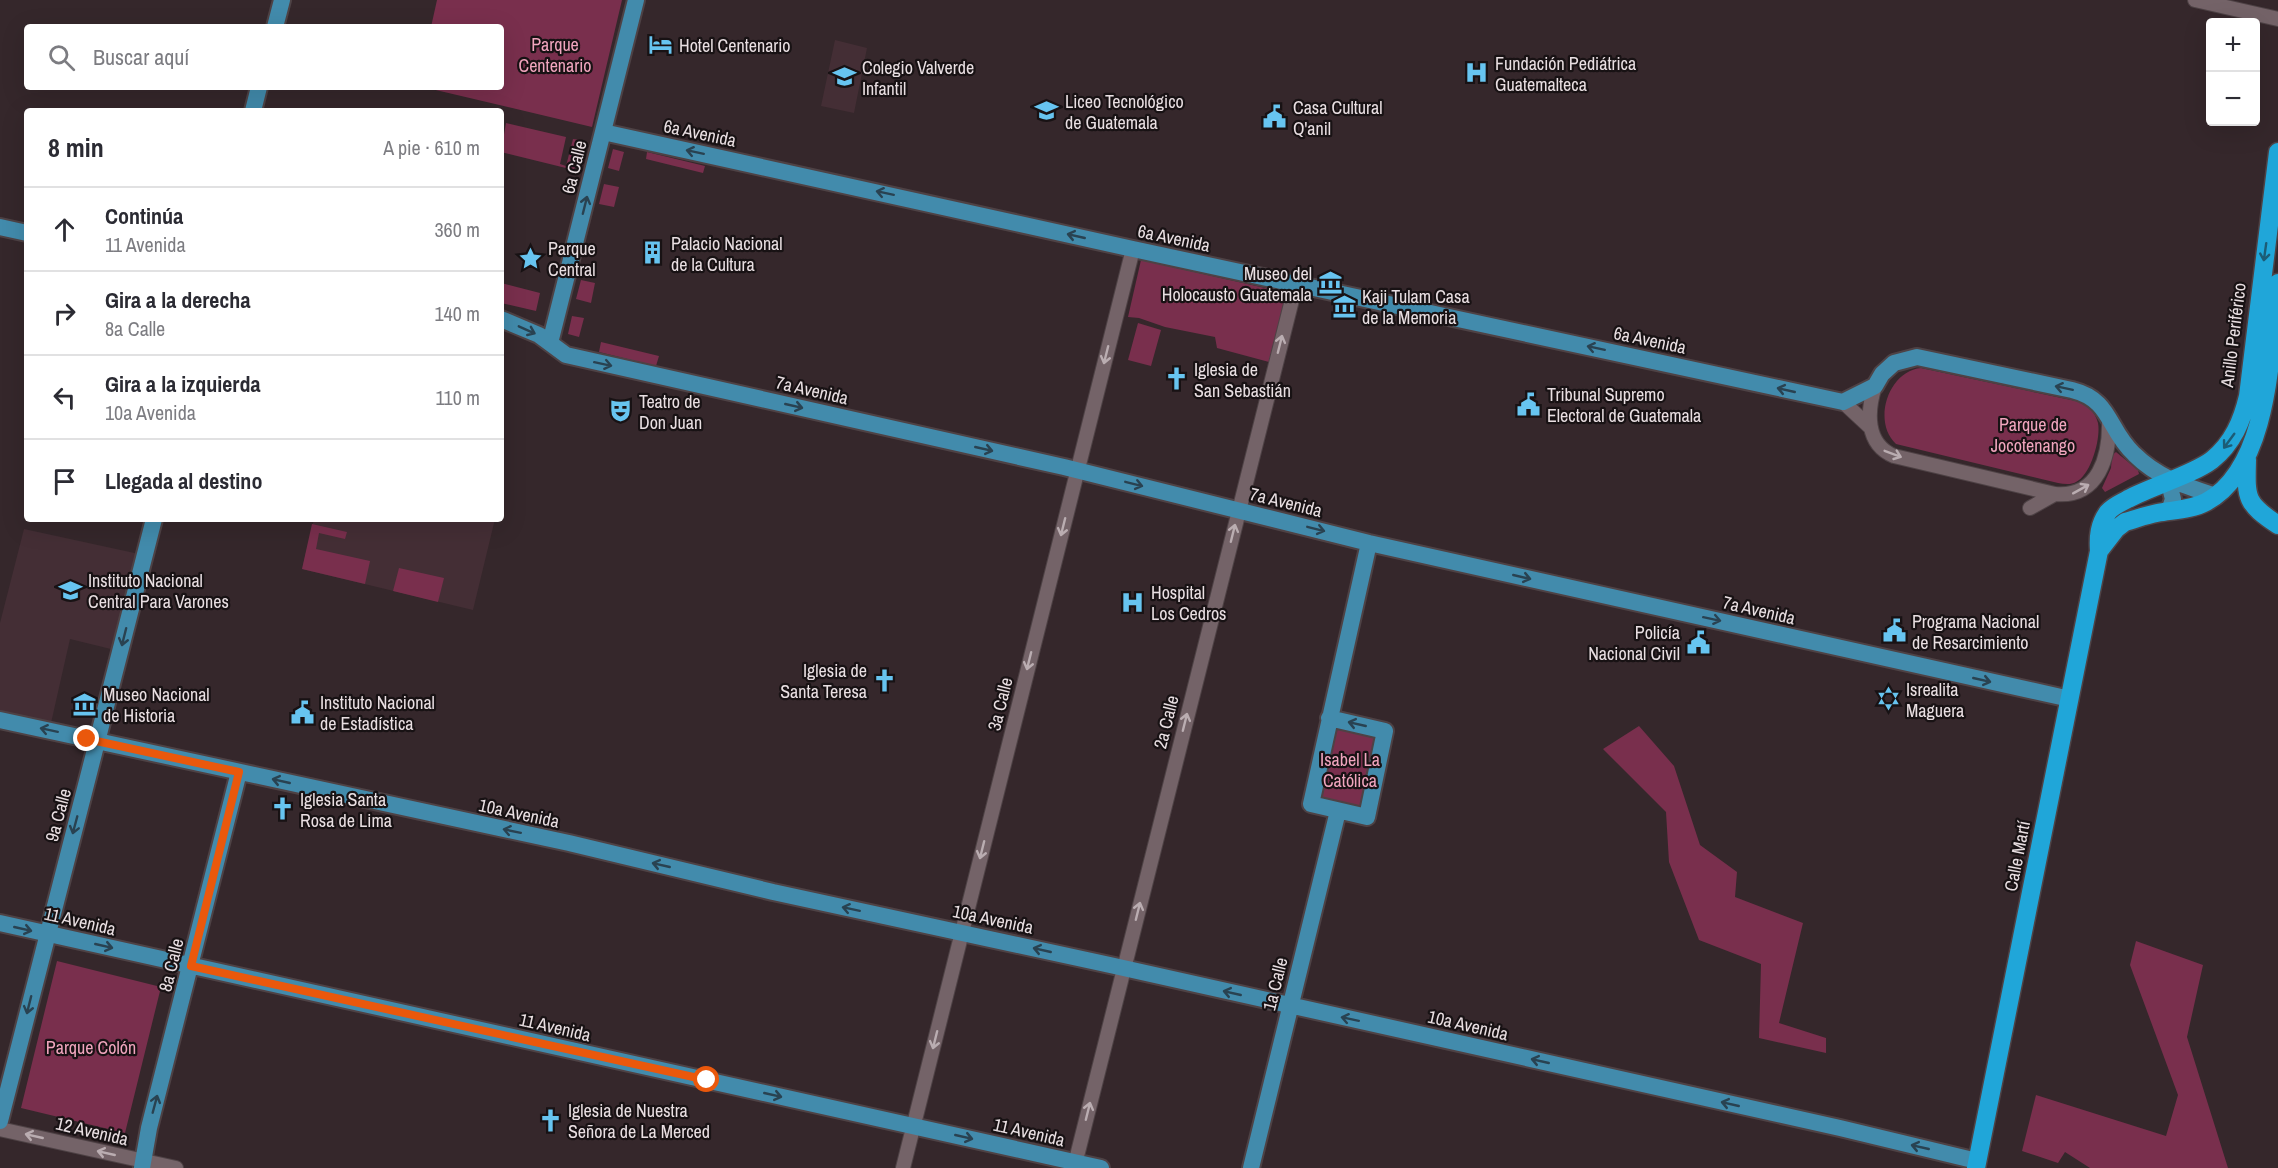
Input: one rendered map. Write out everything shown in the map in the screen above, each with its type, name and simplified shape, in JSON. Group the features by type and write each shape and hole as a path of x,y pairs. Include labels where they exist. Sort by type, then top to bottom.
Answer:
{"highway":[{"name":"Anillo Periférico","path":"2160,483 2210,462 2231,439 2242,418 2250,381 2278,152"},
{"path":"2160,483 2144,495 2144,504 2149,510 2162,512 2197,506 2216,496 2231,482 2247,456 2264,405 2278,283"},
{"path":"2247,456 2249,500 2256,510 2278,525"},
{"name":"Calle Martí","path":"1976,1165 2099,551 2098,535 2111,508 2160,483"},
{"name":"Calle Martí","path":"2099,551 2115,530 2126,522 2162,512"}],"main road":[{"path":"275,24 282,0"},
{"name":"6a Calle","path":"550,343 636,0"},
{"path":"254,108 258,90"},
{"name":"6a Avenida","path":"603,132 1843,402"},
{"path":"0,227 24,232"},
{"name":"7a Avenida","path":"504,321 539,335 566,355 1077,470 1369,543 2070,699"},
{"path":"1843,402 1875,386 1882,374 1894,363 1908,358 1922,357 2083,393 2098,401 2120,438 2173,499 2162,512"},
{"path":"2160,483 2216,496"},
{"name":"9a Calle","path":"0,1121 153,522"},
{"path":"1329,718 1385,731 1366,817 1311,804 1329,718 1369,543"},
{"name":"10a Avenida","path":"0,720 569,843 808,899 1818,1123 1976,1165"},
{"name":"8a Calle","path":"143,1165 149,1128 239,772"},
{"name":"1a Calle","path":"1251,1168 1338,811"},
{"name":"11 Avenida","path":"0,923 913,1126 1075,1165 1101,1168"}],"street":[{"path":"2195,0 2278,19"},
{"name":"3a Calle","path":"903,1168 1133,249"},
{"name":"2a Calle","path":"1075,1165 1296,284"},
{"path":"1875,386 1870,409 1871,428 1881,449 1894,456 2055,494 2075,493 2094,480 2105,455 2109,420"},
{"path":"1843,402 1871,428"},
{"path":"2030,508 2055,494"},
{"name":"12 Avenida","path":"0,1129 143,1165 176,1168"}],"shaded area":[{"name":"Colegio Valverde Infantil","path":"835,40 867,48 854,113 821,106"},
{"path":"313,522 494,522 473,610 302,569"},
{"name":"Instituto Nacional Central Para Varones","path":"24,529 139,554 115,650 70,639 51,723 0,711 0,623"}],"green space":[{"name":"Parque Centenario","path":"437,0 622,0 592,127 436,90 504,90 504,24 432,24"},
{"path":"506,123 566,137 560,164 566,166 573,139 581,140 574,170 504,153"},
{"path":"613,149 624,152 619,171 608,168"},
{"path":"647,152 705,166 703,173 646,159"},
{"path":"604,184 619,187 614,207 599,204"},
{"path":"1141,260 1287,293 1269,362 1217,348 1215,337 1128,317"},
{"path":"581,280 595,283 591,303 576,299"},
{"path":"504,284 540,293 536,311 504,304"},
{"path":"572,316 584,318 579,337 568,334"},
{"path":"1138,323 1161,330 1151,366 1128,360"},
{"path":"601,342 659,356 656,366 599,352"},
{"name":"Parque de Jocotenango","path":"1921,368 2084,404 2095,415 2099,430 2094,456 2086,472 2074,483 2060,483 1896,444 1889,435 1885,423 1887,399 1900,378 1909,371"},
{"path":"2116,452 2138,470 2139,474 2105,492 2102,488 2111,468 2112,455"},
{"path":"312,524 347,532 345,539 319,533 316,549 370,561 365,584 302,569"},
{"path":"399,568 444,578 438,602 393,591"},
{"path":"1639,726 1674,766 1700,845 1737,872 1735,897 1803,923 1779,1023 1826,1038 1826,1053 1759,1038 1761,964 1699,940 1669,862 1666,812 1603,749"},
{"name":"Isabel La Católica","path":"1337,729 1378,739 1362,808 1321,799"},
{"path":"2136,941 2203,965 2187,1037 2228,1168 2090,1168 2065,1152 2058,1163 2022,1151 2036,1095 2166,1136 2178,1095 2130,965"},
{"name":"Parque Colón","path":"57,961 161,987 125,1133 21,1108"}],"place":[{"name":"Hotel Centenario","path":"661,45"},
{"name":"Fundación Pediátrica Guatemalteca","path":"1477,73"},
{"name":"Colegio Valverde Infantil","path":"844,77"},
{"name":"Liceo Tecnológico de Guatemala","path":"1047,111"},
{"name":"Casa Cultural Q'anil","path":"1275,117"},
{"name":"Palacio Nacional de la Cultura","path":"653,253"},
{"name":"Parque Central","path":"530,258"},
{"name":"Museo del Holocausto Guatemala","path":"1330,283"},
{"name":"Kaji Tulam Casa de la Memoria","path":"1344,306"},
{"name":"Iglesia de San Sebastián","path":"1176,379"},
{"name":"Tribunal Supremo Electoral de Guatemala","path":"1529,404"},
{"name":"Teatro de Don Juan","path":"621,411"},
{"name":"Instituto Nacional Central Para Varones","path":"70,590"},
{"name":"Hospital Los Cedros","path":"1133,602"},
{"name":"Programa Nacional de Resarcimiento","path":"1894,631"},
{"name":"Policía Nacional Civil","path":"1698,642"},
{"name":"Iglesia de Santa Teresa","path":"885,680"},
{"name":"Isrealita Maguera","path":"1888,699"},
{"name":"Museo Nacional de Historia","path":"85,704"},
{"name":"Instituto Nacional de Estadística","path":"302,712"},
{"name":"Iglesia Santa Rosa de Lima","path":"282,809"},
{"name":"Iglesia de Nuestra Señora de La Merced","path":"550,1120"}],"route":[{"path":"87,739 239,772 191,966 707,1080"}]}
